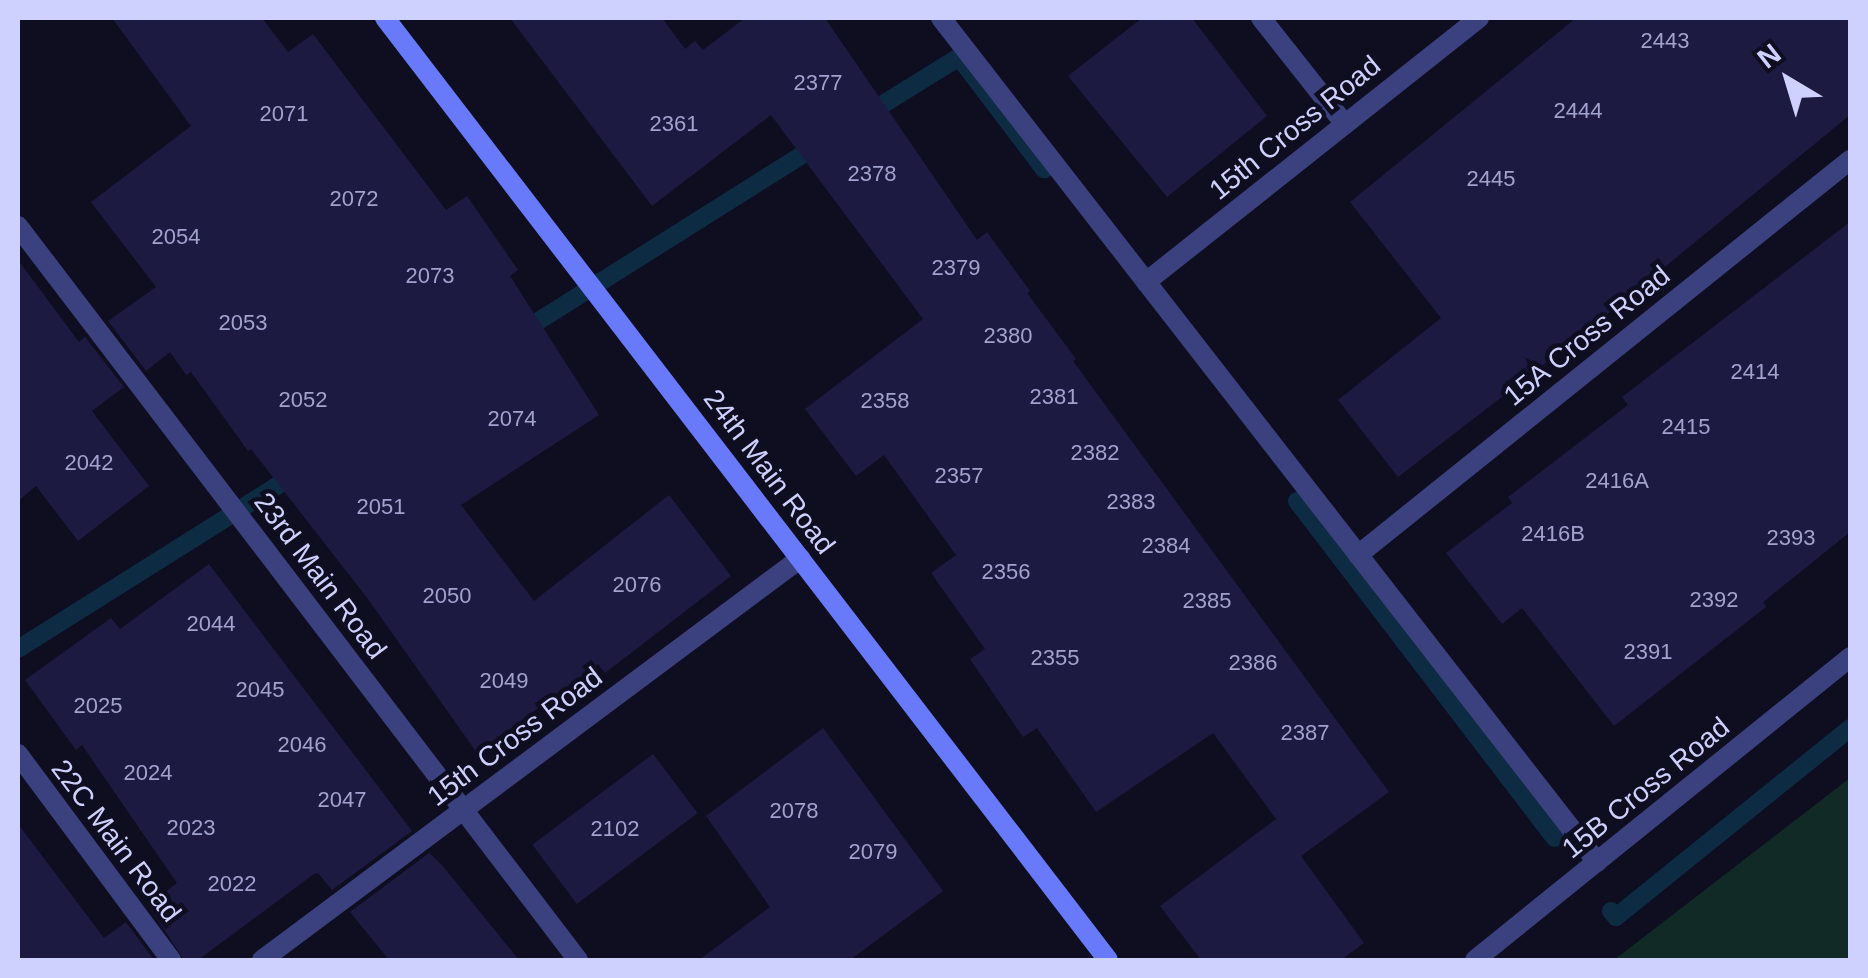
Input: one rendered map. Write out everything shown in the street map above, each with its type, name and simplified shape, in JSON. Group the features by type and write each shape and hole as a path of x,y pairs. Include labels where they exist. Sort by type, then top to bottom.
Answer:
{"street":[{"name":"24th Main Road","path":"385,18 1108,960"},
{"path":"941,18 1597,862"},
{"path":"1261,18 1344,123"},
{"name":"15th Cross Road","path":"1146,282 1479,18"},
{"name":"15A Cross Road","path":"1358,555 1850,160"},
{"name":"23rd Main Road","path":"18,226 578,960"},
{"name":"15th Cross Road","path":"262,960 801,558"},
{"name":"15B Cross Road","path":"1475,960 1850,657"},
{"name":"22C Main Road","path":"18,754 171,960"}],"green space":[{"path":"1850,778 1850,960 1614,960"}],"building":[{"path":"112,18 262,18 288,52 313,34 446,210 467,196 518,270 510,276 599,415 461,505 534,601 669,495 731,576 605,673 598,664 477,753 368,599 251,449 248,451 191,372 186,375 170,352 146,371 108,321 156,287 91,202 191,126"},
{"path":"510,18 662,18 685,49 695,41 703,50 745,18 825,18 977,240 987,232 1076,359 1073,361 1389,792 1301,856 1364,943 1341,960 1201,960 1160,906 1276,819 1213,733 1096,812 1037,728 1023,737 970,659 985,649 931,573 956,555 884,455 856,476 805,409 923,319 771,115 652,206"},
{"path":"1142,18 1192,18 1267,116 1167,197 1068,76"},
{"path":"1576,18 1850,18 1850,115 1577,339 1398,477 1338,400 1441,318 1350,202"},
{"path":"1850,222 1850,532 1763,602 1766,607 1614,726 1522,608 1502,624 1446,553 1512,503 1508,497 1628,405 1622,397"},
{"path":"18,260 79,342 85,337 124,387 92,411 149,486 78,541 36,486 18,501"},
{"path":"209,564 412,831 332,890 318,873 314,874 198,960 184,960 148,905 177,883 82,745 76,750 25,680 111,618 120,629"},
{"path":"823,728 943,891 850,960 699,960 770,907 706,816"},
{"path":"653,754 698,813 577,904 532,845"},
{"path":"18,824 104,938 126,922 154,960 18,960"},
{"path":"429,853 519,960 389,960 350,912"}],"waterway":[{"path":"864,116 959,57 1044,169"},
{"path":"521,332 821,143"},
{"path":"18,649 296,474"},
{"path":"1297,501 1555,838"},
{"path":"1611,911 1616,917 1850,728"}]}
